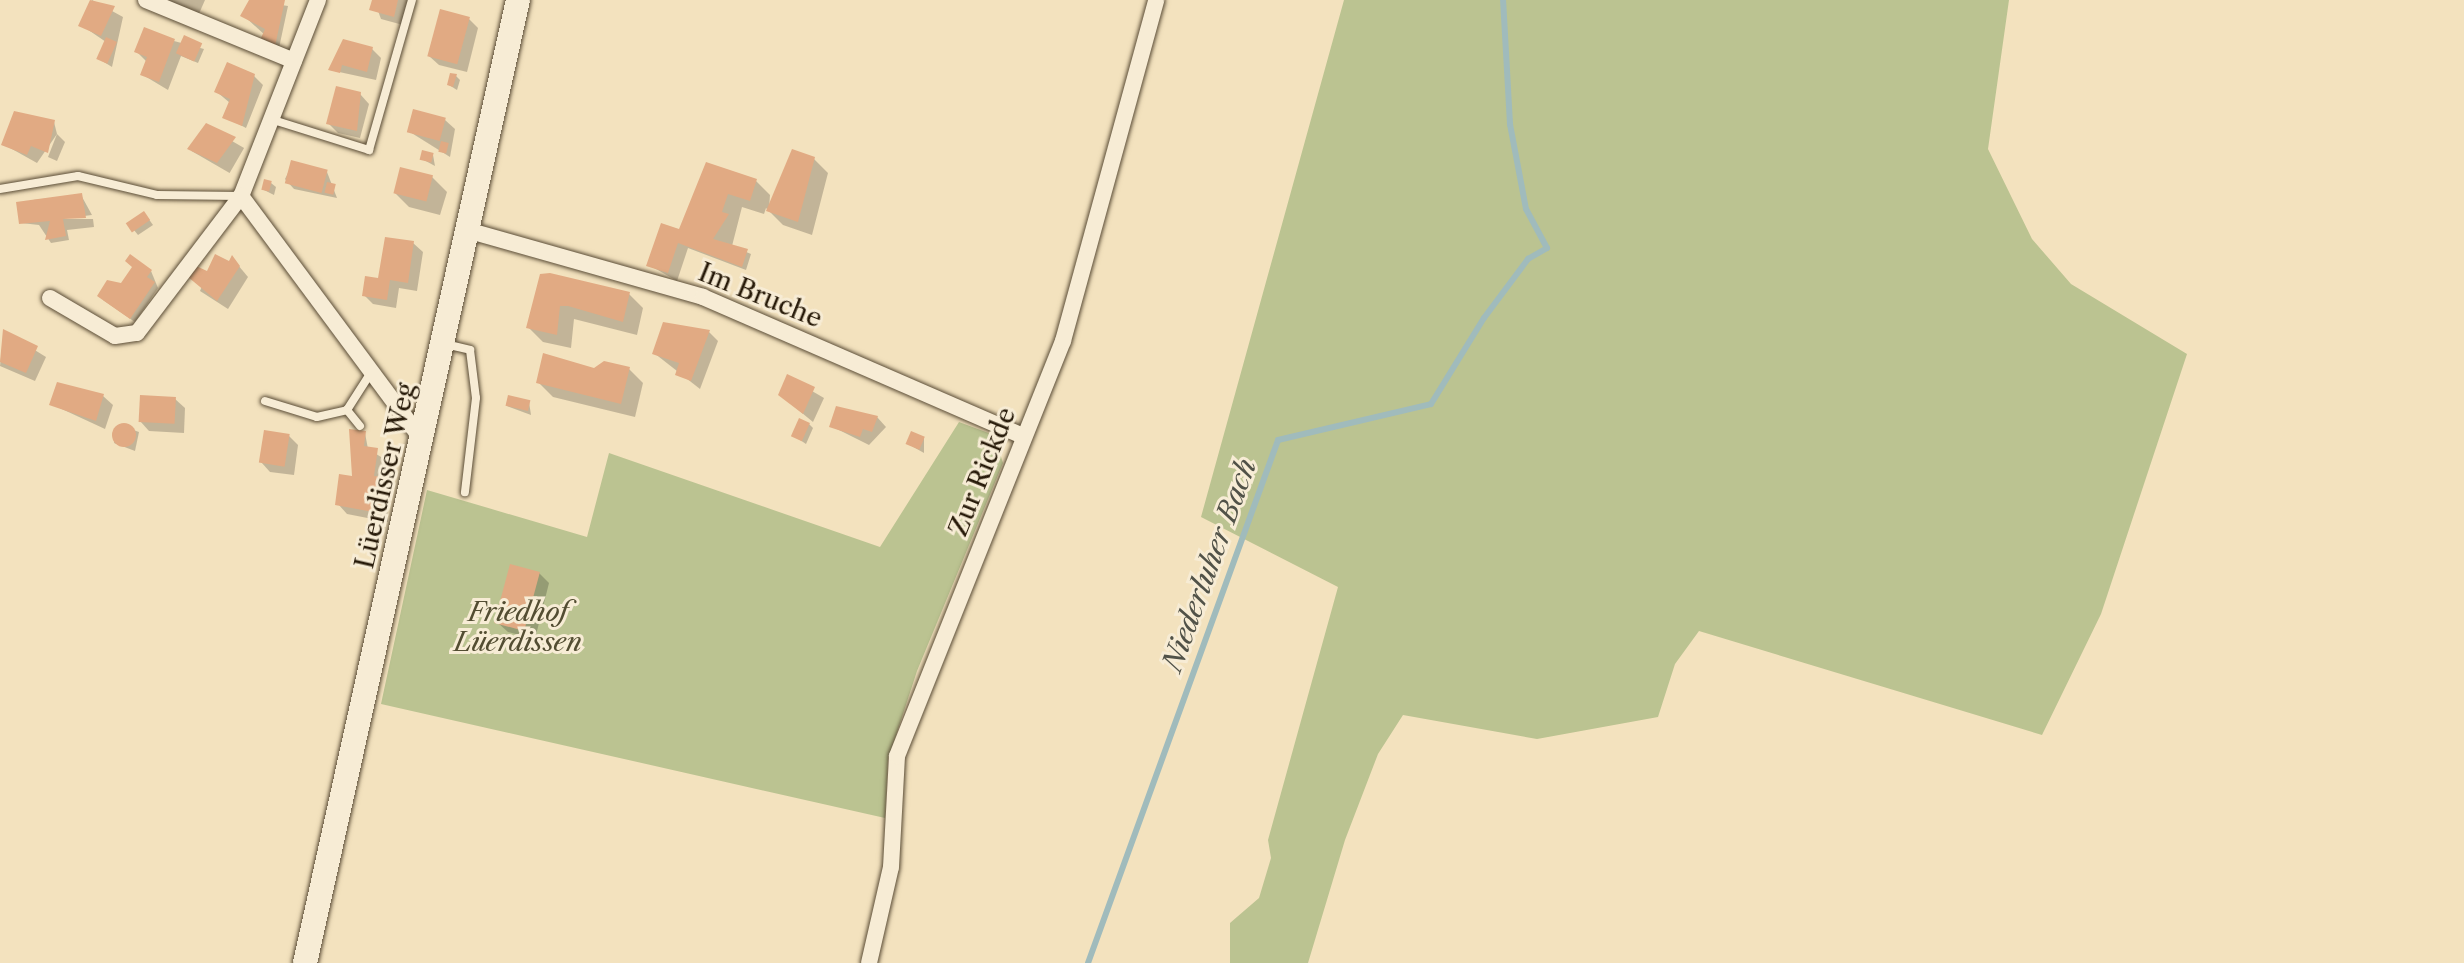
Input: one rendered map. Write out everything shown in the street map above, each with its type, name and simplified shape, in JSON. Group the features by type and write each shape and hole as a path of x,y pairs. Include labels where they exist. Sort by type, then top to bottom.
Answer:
{"main road":[{"name":"Lüerdisser Weg","path":"305,963 470,231 518,0"}],"street":[{"path":"146,0 294,61"},
{"path":"50,298 115,336 137,333 241,196 318,0"},
{"name":"Zur Rickde","path":"869,963 891,867 897,756 1022,436 1063,341 1156,0"},
{"path":"241,196 370,374 422,440"},
{"name":"Im Bruche","path":"470,231 703,297 1022,436"}],"lane":[{"path":"270,119 369,150 412,0"},
{"path":"0,189 78,176 157,195 241,196"},
{"path":"444,344 470,350 476,398 465,492"},
{"path":"265,401 317,417 347,410 370,374"},
{"path":"347,410 360,426"}],"green space":[{"path":"1344,0 2009,0 1988,149 2032,239 2071,284 2187,354 2101,614 2042,735 1699,631 1675,664 1658,717 1537,739 1403,715 1378,754 1345,840 1308,963 1230,963 1230,923 1259,898 1271,858 1268,840 1338,587 1201,517"},
{"name":"Friedhof Lüerdissen","path":"959,422 994,435 1003,463 917,671 888,760 885,818 381,704 427,490 587,537 609,453 880,547"}],"building":[{"path":"90,0 115,6 101,36 78,26"},
{"path":"249,0 285,0 275,46 261,38 265,29 240,16"},
{"path":"372,0 398,0 394,17 369,10"},
{"path":"440,9 470,17 457,64 427,56"},
{"path":"144,27 175,39 159,82 140,75 147,57 134,52"},
{"path":"184,35 202,43 194,61 176,53"},
{"path":"106,37 117,42 107,64 96,59"},
{"path":"343,39 373,47 367,72 342,65 340,73 328,70"},
{"path":"227,62 255,74 242,126 222,118 230,99 214,92"},
{"path":"450,73 457,74 453,87 447,85"},
{"path":"336,86 361,92 357,131 326,124"},
{"path":"413,109 446,118 440,141 407,132"},
{"path":"14,111 55,120 48,153 31,146 27,155 1,145"},
{"path":"206,123 236,137 217,163 187,149"},
{"path":"441,141 449,143 446,154 438,152"},
{"path":"792,149 815,157 798,222 766,211"},
{"path":"422,150 434,153 431,163 420,160"},
{"path":"291,160 328,170 321,193 285,183"},
{"path":"706,162 757,179 750,201 728,194 722,212 729,214 713,239 748,249 742,267 678,243 668,273 646,266 661,223 679,229"},
{"path":"400,167 433,175 426,201 393,193"},
{"path":"264,179 272,181 269,192 261,190"},
{"path":"327,182 336,184 333,195 325,193"},
{"path":"82,193 86,218 63,219 66,236 45,240 50,221 19,224 16,202"},
{"path":"144,211 150,220 132,232 126,223"},
{"path":"385,237 414,241 408,283 390,280 387,300 362,296 365,276 378,278"},
{"path":"130,254 152,270 147,277 155,282 130,319 97,296 107,280 121,283 132,267 125,261"},
{"path":"215,254 229,261 232,255 240,266 217,301 188,277 194,265 207,271"},
{"path":"550,273 630,292 623,322 560,306 557,335 526,328 540,274"},
{"path":"663,322 710,330 691,381 675,375 679,363 652,354"},
{"path":"3,329 38,346 26,373 0,362"},
{"path":"543,353 594,368 604,361 630,367 621,404 536,383"},
{"path":"787,374 815,387 803,414 778,395"},
{"path":"57,382 104,394 96,421 49,405"},
{"path":"140,395 176,397 175,424 139,422"},
{"path":"508,395 530,400 528,411 506,406"},
{"path":"836,406 878,416 872,432 863,429 860,437 829,427"},
{"path":"799,418 810,423 802,441 791,436"},
{"path":"124,423 132,427 136,435 132,443 124,447 116,443 112,435 116,427"},
{"path":"349,429 366,431 364,446 378,448 374,476 384,477 385,486 379,513 335,505 339,474 352,476"},
{"path":"264,430 290,434 285,467 259,463"},
{"path":"911,431 925,437 919,450 906,444"},
{"path":"510,564 540,572 524,631 494,623"}],"waterway":[{"name":"Niederluher Bach","path":"1088,963 1278,440 1431,404 1484,318 1528,259 1547,248 1526,209 1510,124 1503,0"}]}
